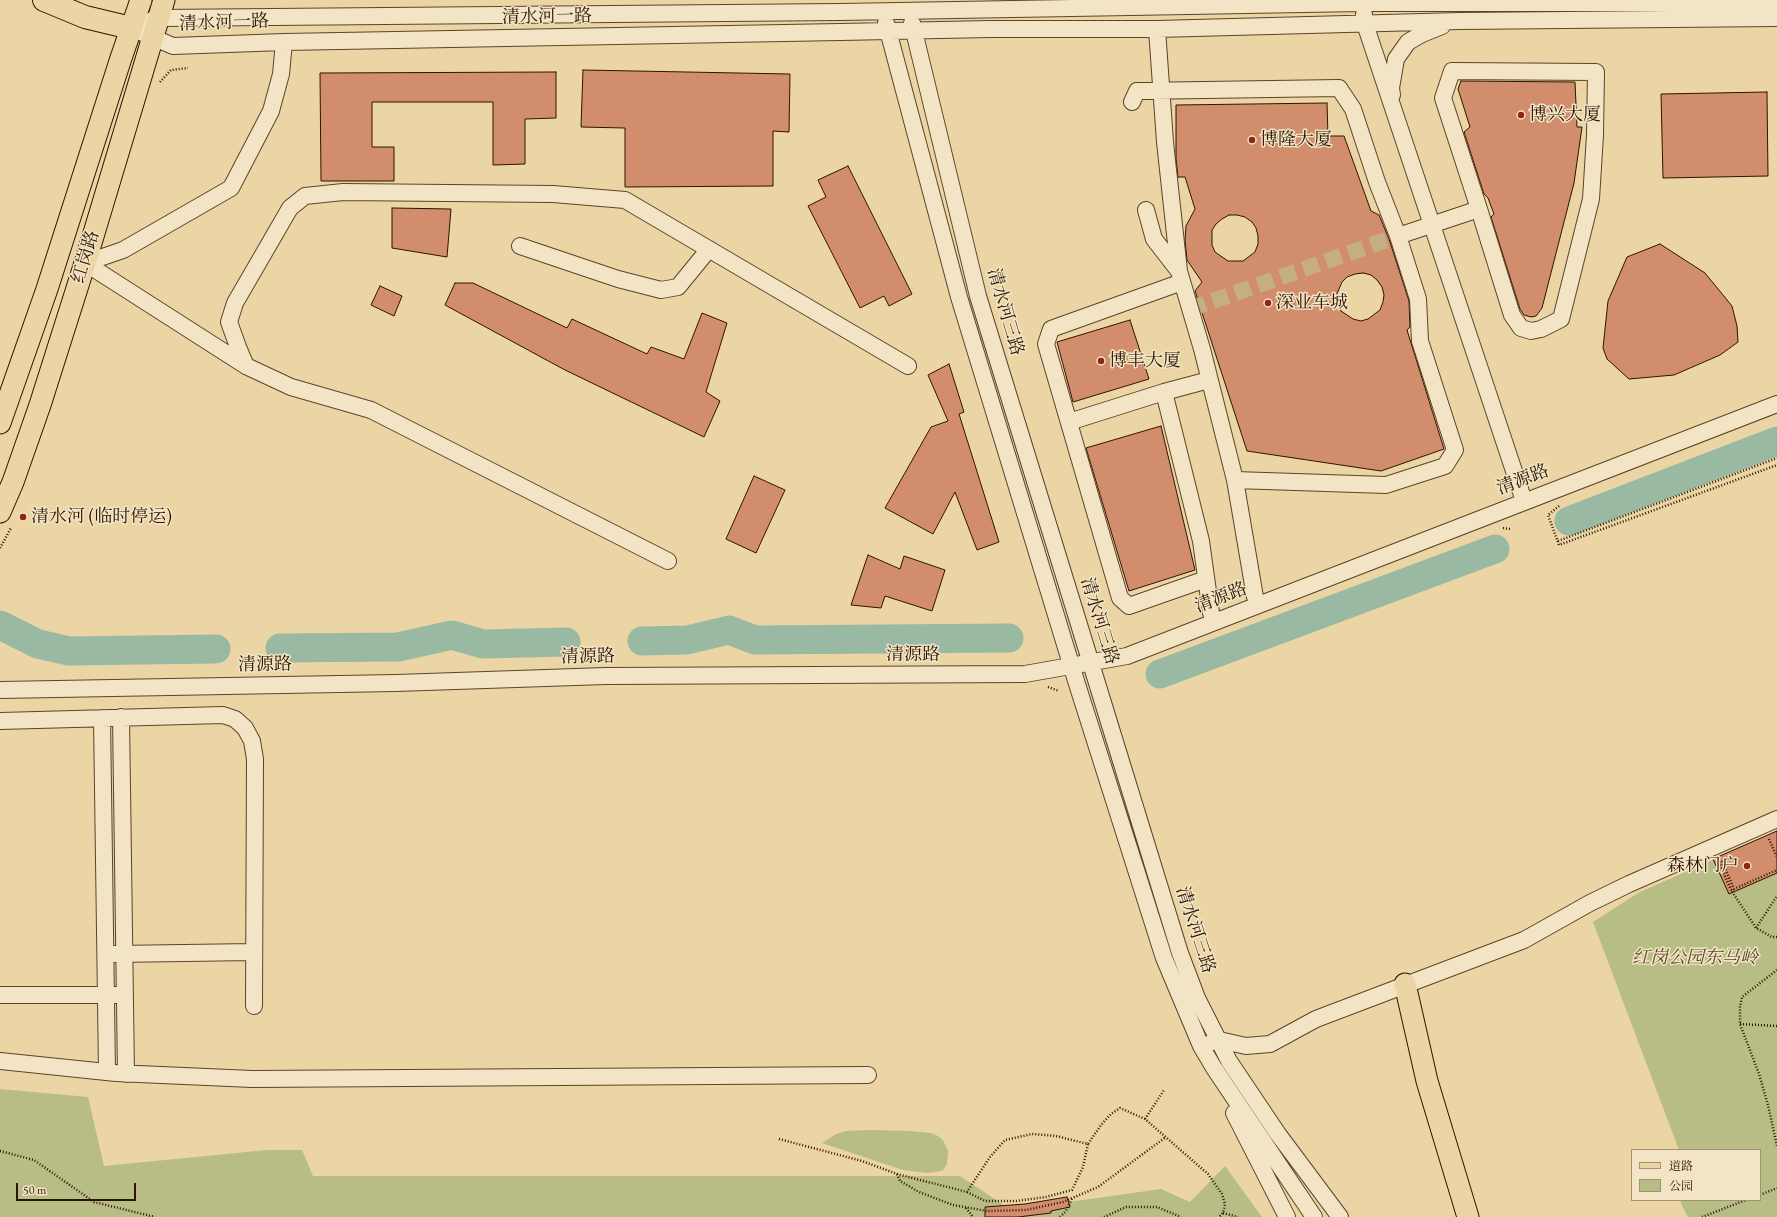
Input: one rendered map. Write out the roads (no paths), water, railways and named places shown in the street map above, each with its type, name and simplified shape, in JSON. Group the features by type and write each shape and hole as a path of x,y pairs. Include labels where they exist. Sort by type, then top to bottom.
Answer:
{"highway":[{"path":"44,0 86,17 131,28"}],"main road":[{"name":"红岗路","path":"0,423 47,289 141,0"},
{"name":"红岗路","path":"0,512 13,482 37,412 85,263 161,9"},
{"path":"1405,984 1427,1081 1468,1217"}],"street":[{"name":"清水河一路","path":"131,28 161,9 1362,2 1777,3"},
{"path":"1362,2 1365,24 1523,498"},
{"name":"清水河三路","path":"883,5 960,297 1071,661 1164,958 1201,1046 1260,1138 1314,1217"},
{"name":"清水河三路","path":"908,5 978,296 1180,953 1197,998 1229,1060 1278,1134 1340,1217"},
{"name":"清水河一路","path":"131,28 174,46 284,42 915,32 990,29 1157,29 1460,21 1777,18"},
{"path":"1393,107 1391,88 1396,59 1408,42 1422,34 1460,21"},
{"path":"1157,29 1160,90 1180,277 1235,480 1254,597"},
{"path":"85,263 123,250 231,188 271,111 281,74 284,42"},
{"path":"1452,71 1596,72 1595,135 1591,199 1561,320 1541,329 1531,331 1521,328 1512,315 1479,209 1443,98 1452,71"},
{"path":"1132,102 1137,91 1339,88 1353,109 1377,182 1398,236 1418,299 1420,341 1455,450 1445,466 1386,485 1235,480"},
{"path":"246,366 229,322 235,303 290,208 305,196 343,192 553,194 625,200 908,366"},
{"path":"1398,236 1479,209"},
{"path":"1146,210 1154,238 1180,277"},
{"path":"520,246 618,279 661,290 678,287 709,249"},
{"path":"85,263 246,366 291,387 371,410 668,561"},
{"path":"1180,277 1051,329 1046,344 1120,598 1129,606 1206,579"},
{"path":"1069,422 1164,392 1209,380"},
{"path":"1164,392 1201,541 1211,613"},
{"name":"清源路","path":"0,680 369,674 606,667 1024,664 1127,656 1777,395"},
{"name":"清源路","path":"1090,658 1777,404"},
{"name":"清源路","path":"0,690 396,683 606,676 1025,674 1071,661"},
{"path":"0,721 222,715 235,719 245,728 252,741 255,759 254,1006"},
{"path":"121,717 126,1074"},
{"path":"102,718 107,1072"},
{"path":"1201,1046 1218,1040 1246,1046 1270,1044 1316,1019 1524,940 1590,903 1629,884 1777,819"},
{"path":"106,954 254,952"},
{"path":"0,995 125,995"},
{"path":"0,1061 126,1074 252,1079 868,1075"},
{"path":"1214,1068 1242,1132 1287,1217"},
{"path":"1260,1138 1289,1202 1298,1217"}],"waterway":[{"path":"1569,521 1777,441"},
{"path":"1160,674 1495,549"},
{"path":"0,625 38,644 69,651 216,649"},
{"path":"642,641 687,640 729,630 755,640 1009,638"},
{"path":"280,648 398,647 452,635 483,644 566,642"}],"tunnel":[{"path":"1190,309 1398,236"}],"place":[{"name":"博兴大厦","path":"1521,115"},
{"name":"博隆大厦","path":"1252,140"},
{"name":"深业车城","path":"1268,303"},
{"name":"博丰大厦","path":"1101,361"},
{"name":"清水河 (临时停运)","path":"23,517"},
{"name":"森林门户","path":"1747,866"}],"park label":[{"name":"红岗公园东马岭","path":"1695,958"}]}
